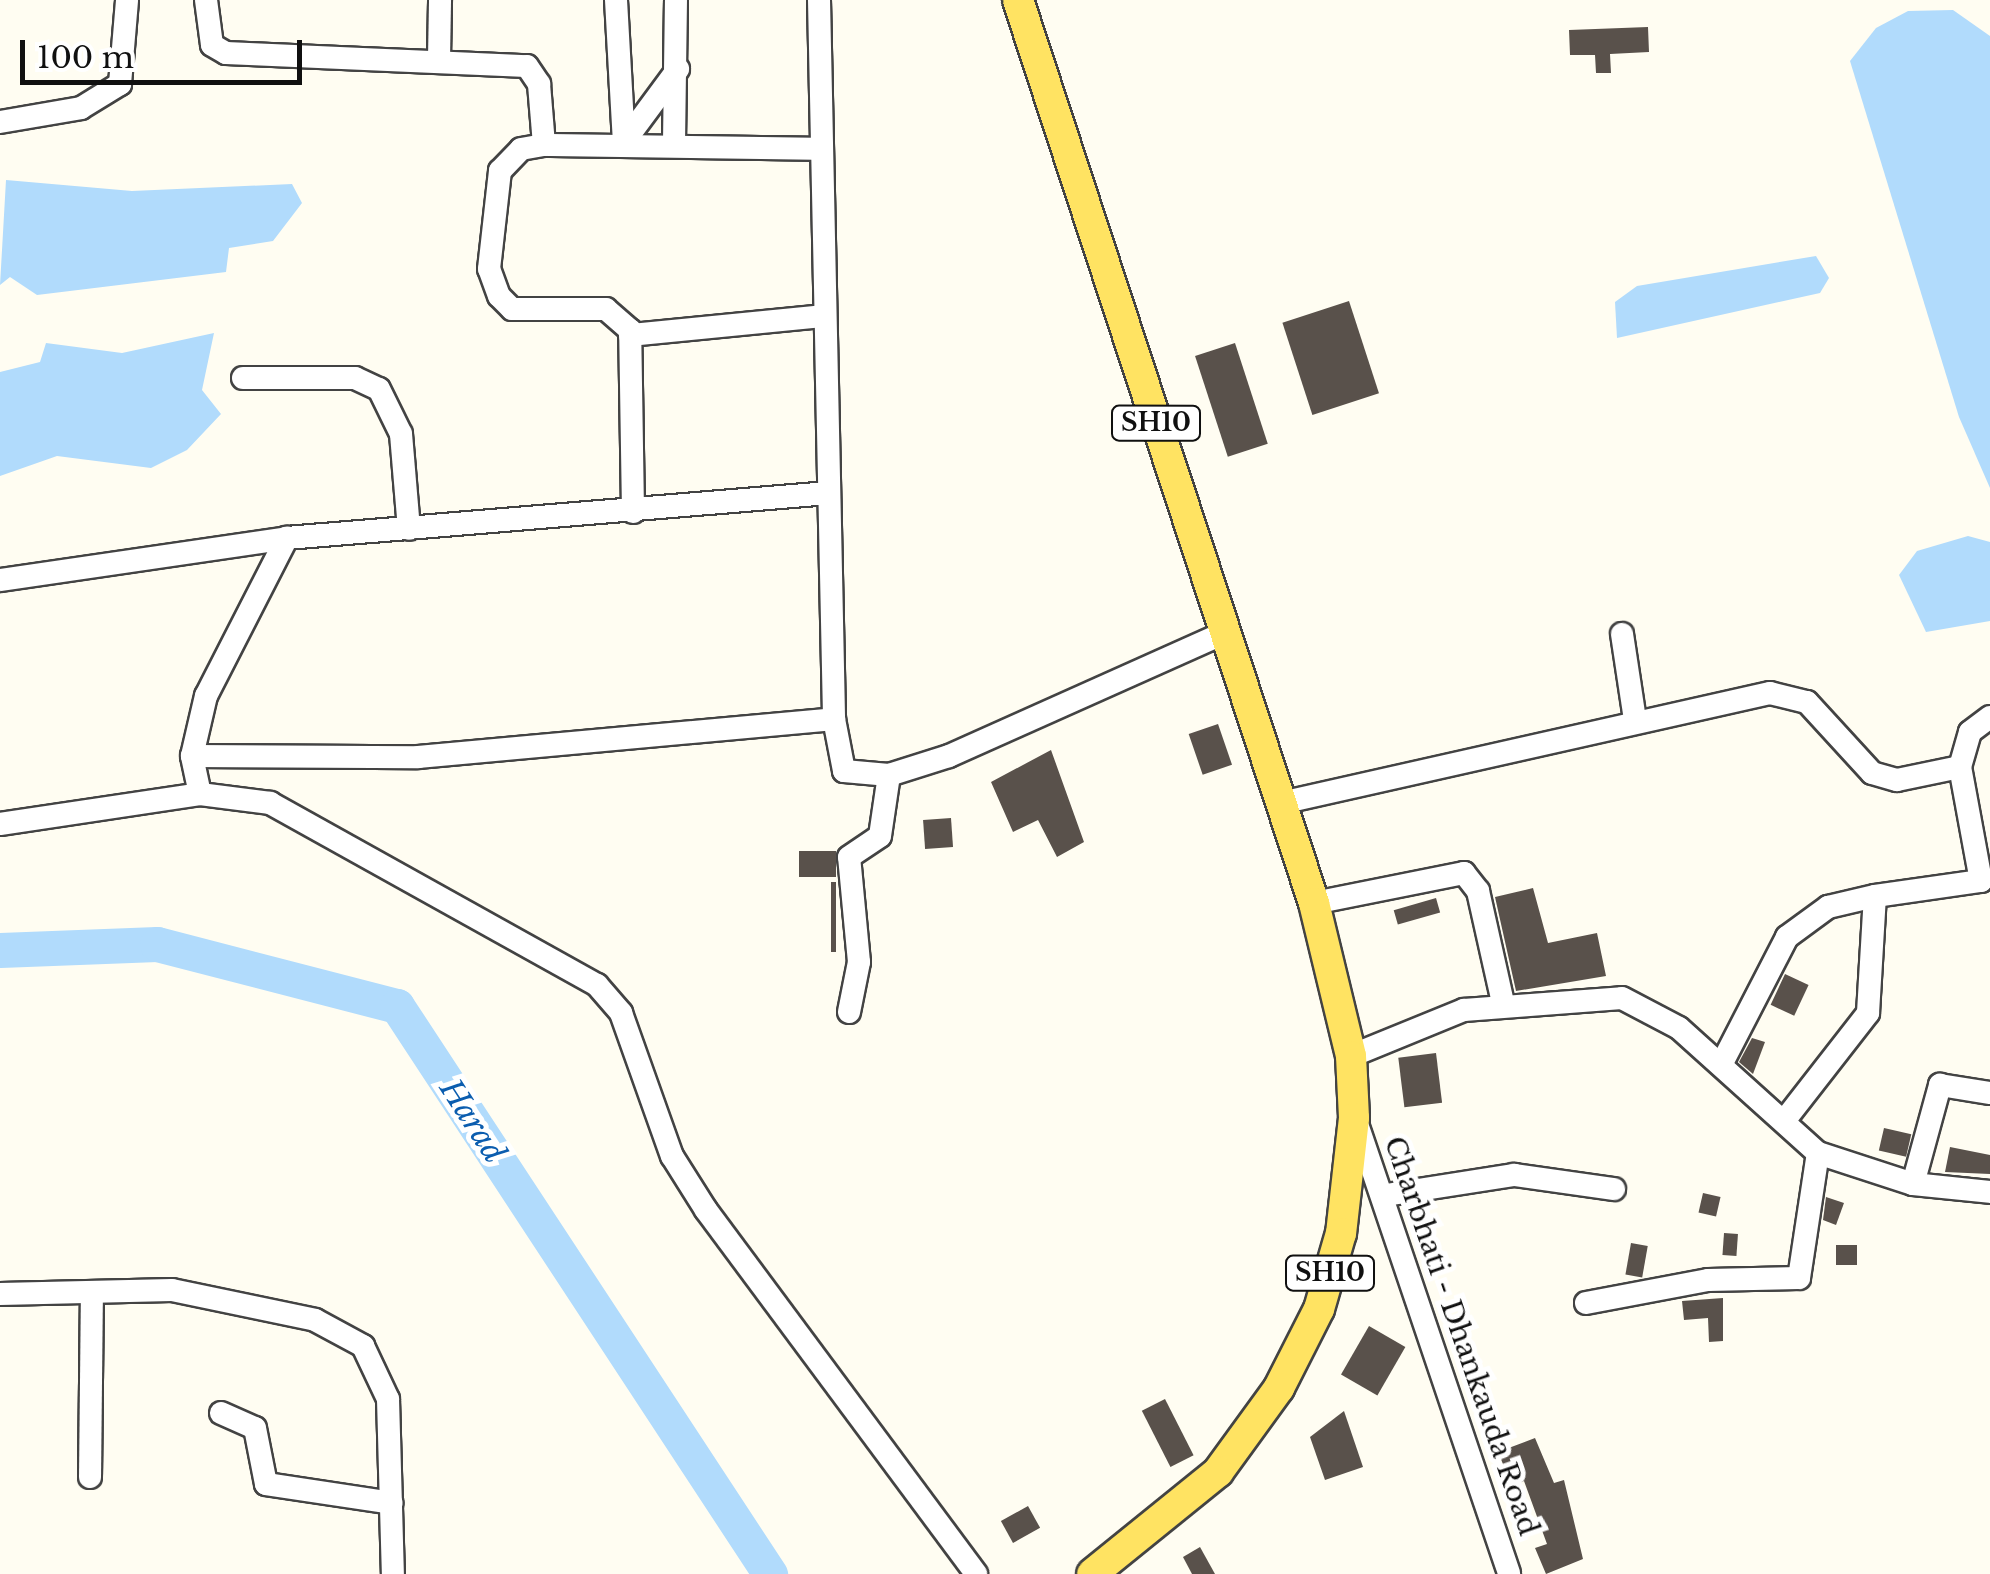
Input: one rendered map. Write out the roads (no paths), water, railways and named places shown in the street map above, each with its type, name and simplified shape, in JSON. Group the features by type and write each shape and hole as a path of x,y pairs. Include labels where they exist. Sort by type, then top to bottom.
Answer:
{"main road":[{"name":"SH10","path":"1018,0 1312,895 1351,1056 1354,1118 1336,1252 1279,1388 1218,1472 1092,1574"}],"street":[{"path":"0,122 81,108 120,84 128,0"},
{"path":"206,0 212,45 226,53 439,60 536,74 544,145"},
{"path":"439,60 440,0"},
{"path":"616,0 624,142"},
{"path":"674,142 676,0"},
{"path":"819,0 834,719 844,771 889,775 1224,633"},
{"path":"624,142 678,68"},
{"path":"634,512 630,335 622,314 606,309 512,309 492,283 500,171 521,149 544,145 674,142 820,149"},
{"path":"630,335 824,316"},
{"path":"243,378 355,378 379,389 401,434 408,529"},
{"path":"0,580 287,538 829,493"},
{"path":"200,794 192,756 220,662 287,538"},
{"path":"1622,634 1635,720"},
{"path":"1281,803 1635,720 1770,694 1806,702 1880,778 1960,767"},
{"path":"1720,1065 1787,937 1828,908 1875,896 1964,890 1980,881 1960,767 1970,732 1990,716"},
{"path":"192,756 418,758 834,719"},
{"path":"850,1012 859,962 850,856 880,836 889,775"},
{"path":"0,824 200,794 304,816 610,996 672,1156 706,1210 976,1574"},
{"path":"1312,895 1464,872 1478,891 1503,1003"},
{"path":"1784,1122 1868,1012 1875,896"},
{"path":"1351,1056 1503,1003 1622,998 1720,1065 1818,1152 1912,1184 1990,1192"},
{"path":"1912,1184 1940,1086 1990,1093"},
{"name":"Charbhati - Dhankauda Road","path":"1354,1118 1386,1195 1509,1574"},
{"path":"1586,1302 1708,1280 1799,1278 1818,1152"},
{"path":"1386,1195 1514,1175 1614,1190"},
{"path":"90,1477 92,1293"},
{"path":"0,1294 212,1296 316,1320 363,1346 388,1399 393,1574"},
{"path":"221,1413 255,1428 266,1484 392,1503"}],"water":[{"path":"1953,10 1990,36 1990,488 1959,417 1850,61 1876,28 1908,11"},
{"path":"6,180 132,191 292,184 302,203 273,241 229,248 226,272 37,295 10,277 0,285"},
{"path":"1816,256 1829,278 1820,293 1617,338 1615,302 1637,286"},
{"path":"214,333 202,390 221,414 187,450 151,468 57,456 0,476 0,372 40,362 46,343 122,353"},
{"path":"1968,536 1990,542 1990,621 1926,632 1899,575 1917,551"}],"waterway":[{"name":"Harad","path":"0,950 157,944 397,1006 770,1574"}]}
